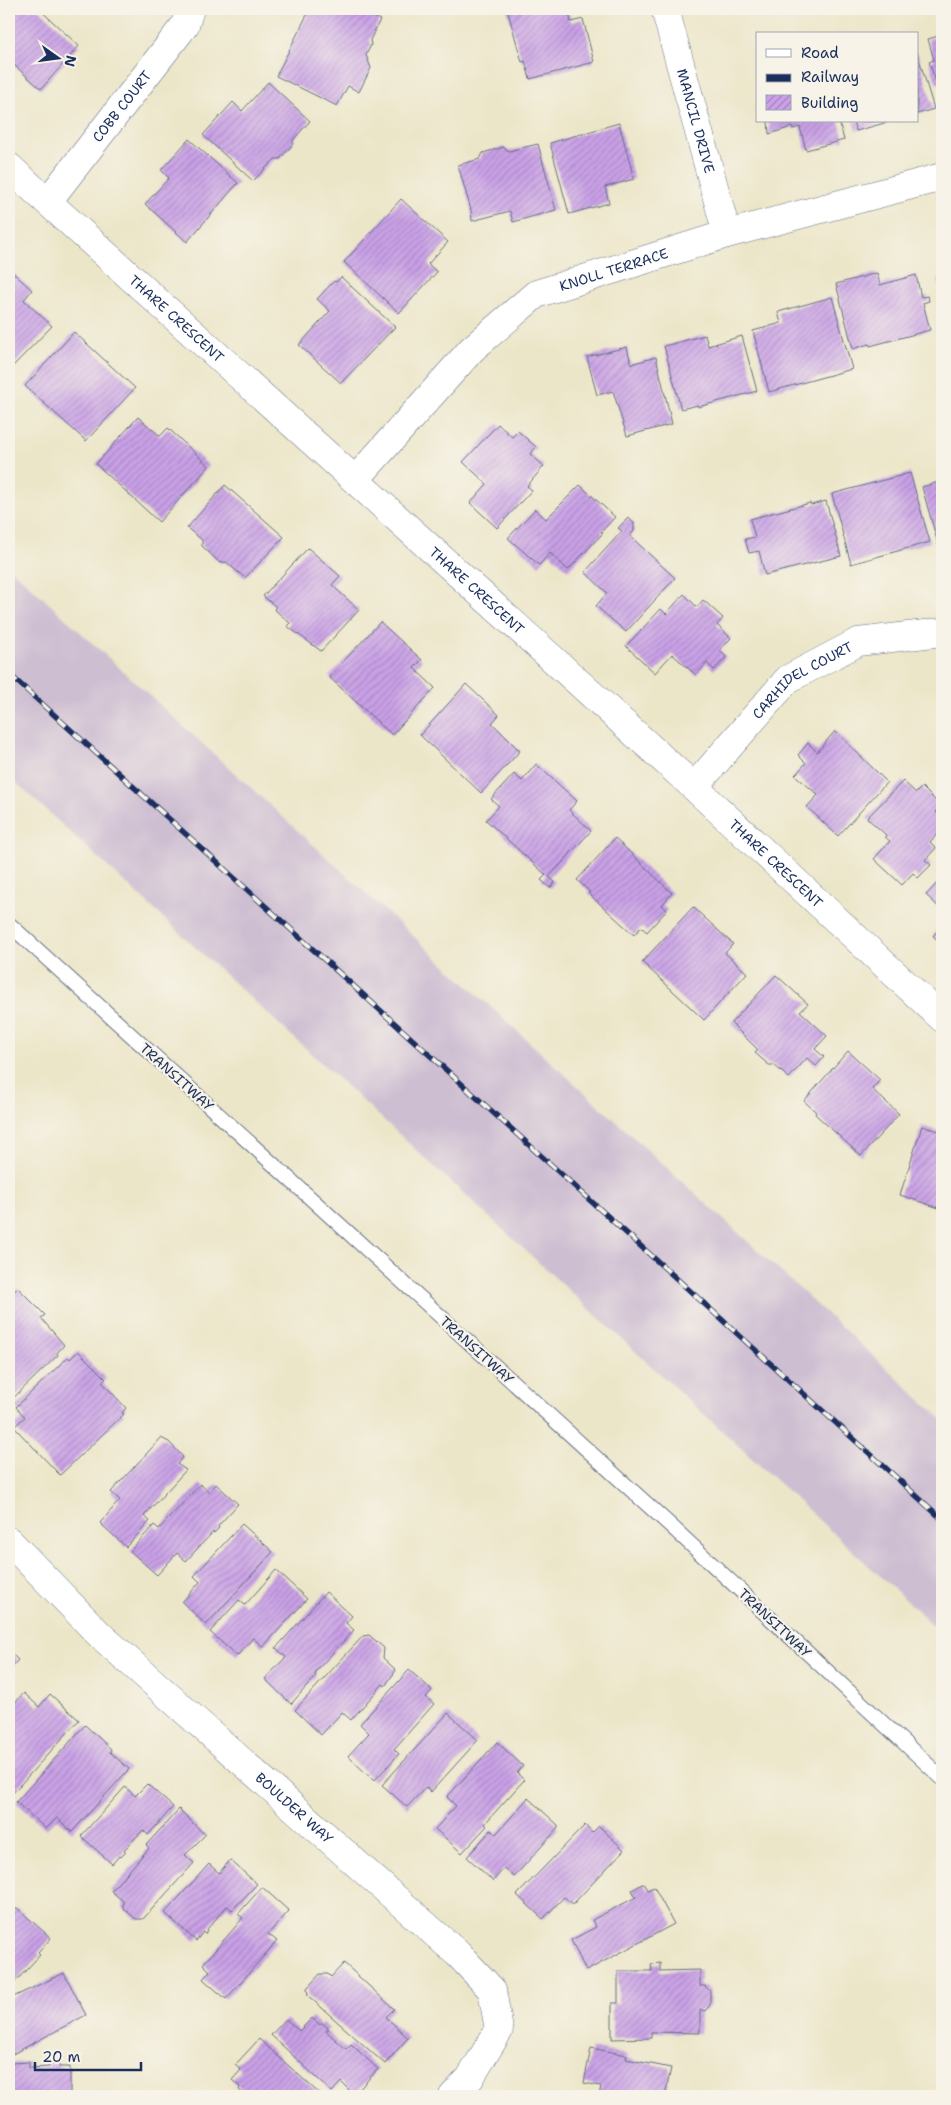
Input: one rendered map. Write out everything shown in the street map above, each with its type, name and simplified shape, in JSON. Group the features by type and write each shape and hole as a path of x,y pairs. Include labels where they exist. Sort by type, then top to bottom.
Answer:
{"street":[{"name":"COBB COURT","path":"48,201 186,25 190,9"},
{"name":"MANCIL DRIVE","path":"665,9 728,234"},
{"name":"THARE CRESCENT","path":"9,167 356,479 694,787 942,1018"},
{"name":"KNOLL TERRACE","path":"356,479 472,349 536,294 728,234 942,177"},
{"name":"CARHIDEL COURT","path":"694,787 788,679 858,642 942,632"},
{"name":"BOULDER WAY","path":"9,1541 100,1635 458,1954 492,1990 499,2030 470,2078 453,2096"}],"lane":[{"name":"TRANSITWAY","path":"9,924 678,1533 942,1778"}],"shaded area":[{"path":"9,567 942,1419 942,1633 9,776"}],"building":[{"path":"9,9 39,9 79,46 41,89 13,64 9,69"},
{"path":"310,9 358,9 380,20 370,40 371,45 366,55 371,68 359,92 348,86 337,106 276,76"},
{"path":"507,9 568,9 571,22 583,19 594,62 530,79 525,61 522,62"},
{"path":"942,35 942,89 940,82 937,84 929,62 934,60 928,39"},
{"path":"918,55 934,109 918,114"},
{"path":"268,82 310,121 293,140 293,144 280,159 275,159 253,181 203,135 233,102 242,111"},
{"path":"768,122 839,122 844,140 806,150 800,127 793,129 792,127 769,134"},
{"path":"853,122 888,122 856,131"},
{"path":"619,123 634,179 605,187 609,203 569,214 550,143"},
{"path":"189,139 238,183 187,242 145,204 169,178 161,170"},
{"path":"538,144 556,210 513,222 510,211 472,221 471,210 458,165 480,159 483,153 503,147 509,151"},
{"path":"401,199 448,242 428,264 437,272 399,313 344,262"},
{"path":"9,269 32,290 24,300 52,326 12,367 9,364"},
{"path":"877,273 880,285 916,275 921,297 928,296 929,301 923,303 930,330 853,349 836,284"},
{"path":"341,277 395,327 341,383 299,345 330,311 317,299 334,281 336,282"},
{"path":"942,279 942,294 938,280"},
{"path":"832,297 852,369 769,392 753,331 781,323 778,312"},
{"path":"74,332 135,388 86,441 25,386"},
{"path":"705,335 708,346 742,336 757,391 698,407 698,405 681,409 664,346"},
{"path":"627,347 631,364 656,357 672,424 627,436 613,391 597,395 587,357"},
{"path":"138,417 160,436 168,428 209,466 159,522 96,464"},
{"path":"498,424 512,437 518,431 536,447 530,454 544,466 527,486 532,490 497,528 470,503 487,484 463,462"},
{"path":"910,473 930,542 851,564 832,494"},
{"path":"942,481 942,558 922,487"},
{"path":"225,485 284,537 245,578 226,562 220,563 202,546 202,540 187,528"},
{"path":"580,485 615,517 601,532 603,533 568,570 550,553 539,565 508,538 535,509 546,519"},
{"path":"826,501 841,556 765,575 759,551 749,553 745,539 755,537 750,519 810,503 811,505"},
{"path":"628,518 634,523 634,531 630,536 675,578 626,632 596,606 607,593 585,572 622,531 618,528"},
{"path":"308,548 340,576 332,585 359,610 321,651 287,626 290,623 263,596"},
{"path":"684,594 697,607 703,600 723,618 717,625 731,638 720,650 726,657 714,670 707,663 696,675 672,654 655,673 626,646 661,609 666,614"},
{"path":"380,622 422,660 414,668 435,688 392,735 329,677"},
{"path":"466,684 499,715 492,723 520,751 481,793 420,735"},
{"path":"835,731 887,782 838,836 807,807 818,795 795,775 806,763 798,755 808,743 817,752"},
{"path":"536,764 577,801 569,810 591,831 549,877 555,882 550,888 541,880 546,875 486,820 499,806 491,799 514,774 522,781"},
{"path":"903,781 916,793 922,787 941,806 936,812 942,817 942,829 930,842 936,848 925,860 931,865 918,878 913,873 902,885 874,859 890,841 867,818"},
{"path":"615,838 672,893 662,905 667,910 647,932 641,927 634,935 588,893 590,892 577,880"},
{"path":"942,878 942,910 926,895"},
{"path":"693,907 733,944 725,953 747,973 704,1020 642,962"},
{"path":"942,925 942,944 933,936"},
{"path":"776,975 808,1004 800,1011 827,1036 815,1049 824,1057 816,1066 807,1058 789,1078 774,1065 769,1065 755,1053 758,1050 731,1023"},
{"path":"848,1051 880,1080 872,1089 899,1114 861,1156 815,1114 816,1112 804,1101"},
{"path":"922,1126 942,1132 942,1209 900,1195"},
{"path":"18,1288 45,1315 41,1318 64,1345 57,1353 58,1355 9,1402 9,1294"},
{"path":"78,1351 106,1379 102,1382 126,1408 122,1413 124,1414 60,1475 14,1427 25,1417 16,1407 68,1357 70,1359"},
{"path":"161,1438 169,1442 183,1457 177,1464 186,1470 144,1516 150,1521 126,1547 100,1523 120,1500 111,1492"},
{"path":"200,1484 209,1492 216,1484 238,1504 218,1526 219,1528 186,1561 177,1553 157,1575 130,1551 154,1525 159,1529"},
{"path":"242,1524 273,1552 206,1625 182,1602 200,1582 194,1576"},
{"path":"276,1570 307,1599 263,1647 253,1638 237,1656 210,1632 239,1600 245,1605"},
{"path":"326,1592 352,1616 346,1623 354,1630 317,1670 316,1676 291,1704 265,1679 286,1657 276,1648"},
{"path":"369,1635 384,1648 383,1658 396,1670 385,1686 383,1684 351,1720 342,1712 321,1735 295,1710 363,1636"},
{"path":"9,1651 18,1660 9,1670"},
{"path":"409,1670 432,1690 426,1697 434,1704 394,1749 399,1754 374,1781 348,1756 369,1733 360,1724"},
{"path":"24,1693 39,1707 50,1694 79,1720 10,1796 9,1709"},
{"path":"448,1713 478,1740 431,1792 426,1787 407,1807 382,1785"},
{"path":"85,1725 129,1769 72,1832 57,1818 46,1829 16,1802"},
{"path":"497,1742 523,1766 517,1773 524,1780 488,1820 485,1824 487,1826 462,1853 435,1829 456,1806 447,1797"},
{"path":"147,1784 173,1807 148,1835 143,1830 124,1850 126,1852 121,1857 119,1856 112,1864 81,1836 125,1787 135,1796"},
{"path":"528,1798 558,1825 558,1828 514,1877 504,1868 493,1881 467,1857 491,1830 496,1834"},
{"path":"179,1809 206,1834 185,1855 194,1863 143,1919 136,1919 123,1908 123,1901 111,1891 149,1848 146,1845"},
{"path":"585,1825 592,1833 599,1826 624,1850 573,1904 564,1897 543,1919 517,1895"},
{"path":"230,1860 257,1884 232,1910 227,1906 205,1934 203,1932 196,1941 165,1913 209,1864 219,1873"},
{"path":"644,1883 648,1890 654,1887 674,1924 586,1971 571,1940 596,1927 592,1920 636,1897 632,1890"},
{"path":"262,1887 289,1911 268,1934 277,1941 226,1999 203,1979 210,1971 203,1964 243,1918 238,1914"},
{"path":"17,1908 51,1938 38,1953 40,1955 15,1982 12,1979 9,1982 9,1917"},
{"path":"344,1963 394,2009 386,2017 408,2038 385,2064 308,1996 307,1988 320,1974 328,1974 331,1977"},
{"path":"660,1963 660,1971 700,1970 700,1986 705,1986 710,1991 710,2005 705,2011 700,2010 700,2033 651,2032 651,2038 612,2039 612,2003 618,2003 618,1971 652,1971 651,1964"},
{"path":"64,1973 86,2015 9,2056 9,1999"},
{"path":"312,2018 320,2025 322,2023 329,2029 326,2031 346,2049 351,2044 378,2069 354,2095 341,2082 332,2092 271,2035 286,2019 299,2031"},
{"path":"259,2039 322,2096 246,2096 239,2090 240,2087 232,2080 241,2070 235,2065"},
{"path":"591,2048 627,2055 626,2059 671,2068 665,2096 599,2096 601,2086 584,2083"},
{"path":"29,2062 29,2068 49,2067 49,2064 59,2064 59,2067 70,2067 70,2096 9,2096 9,2063"}],"railway":[{"path":"9,674 942,1519"}]}
